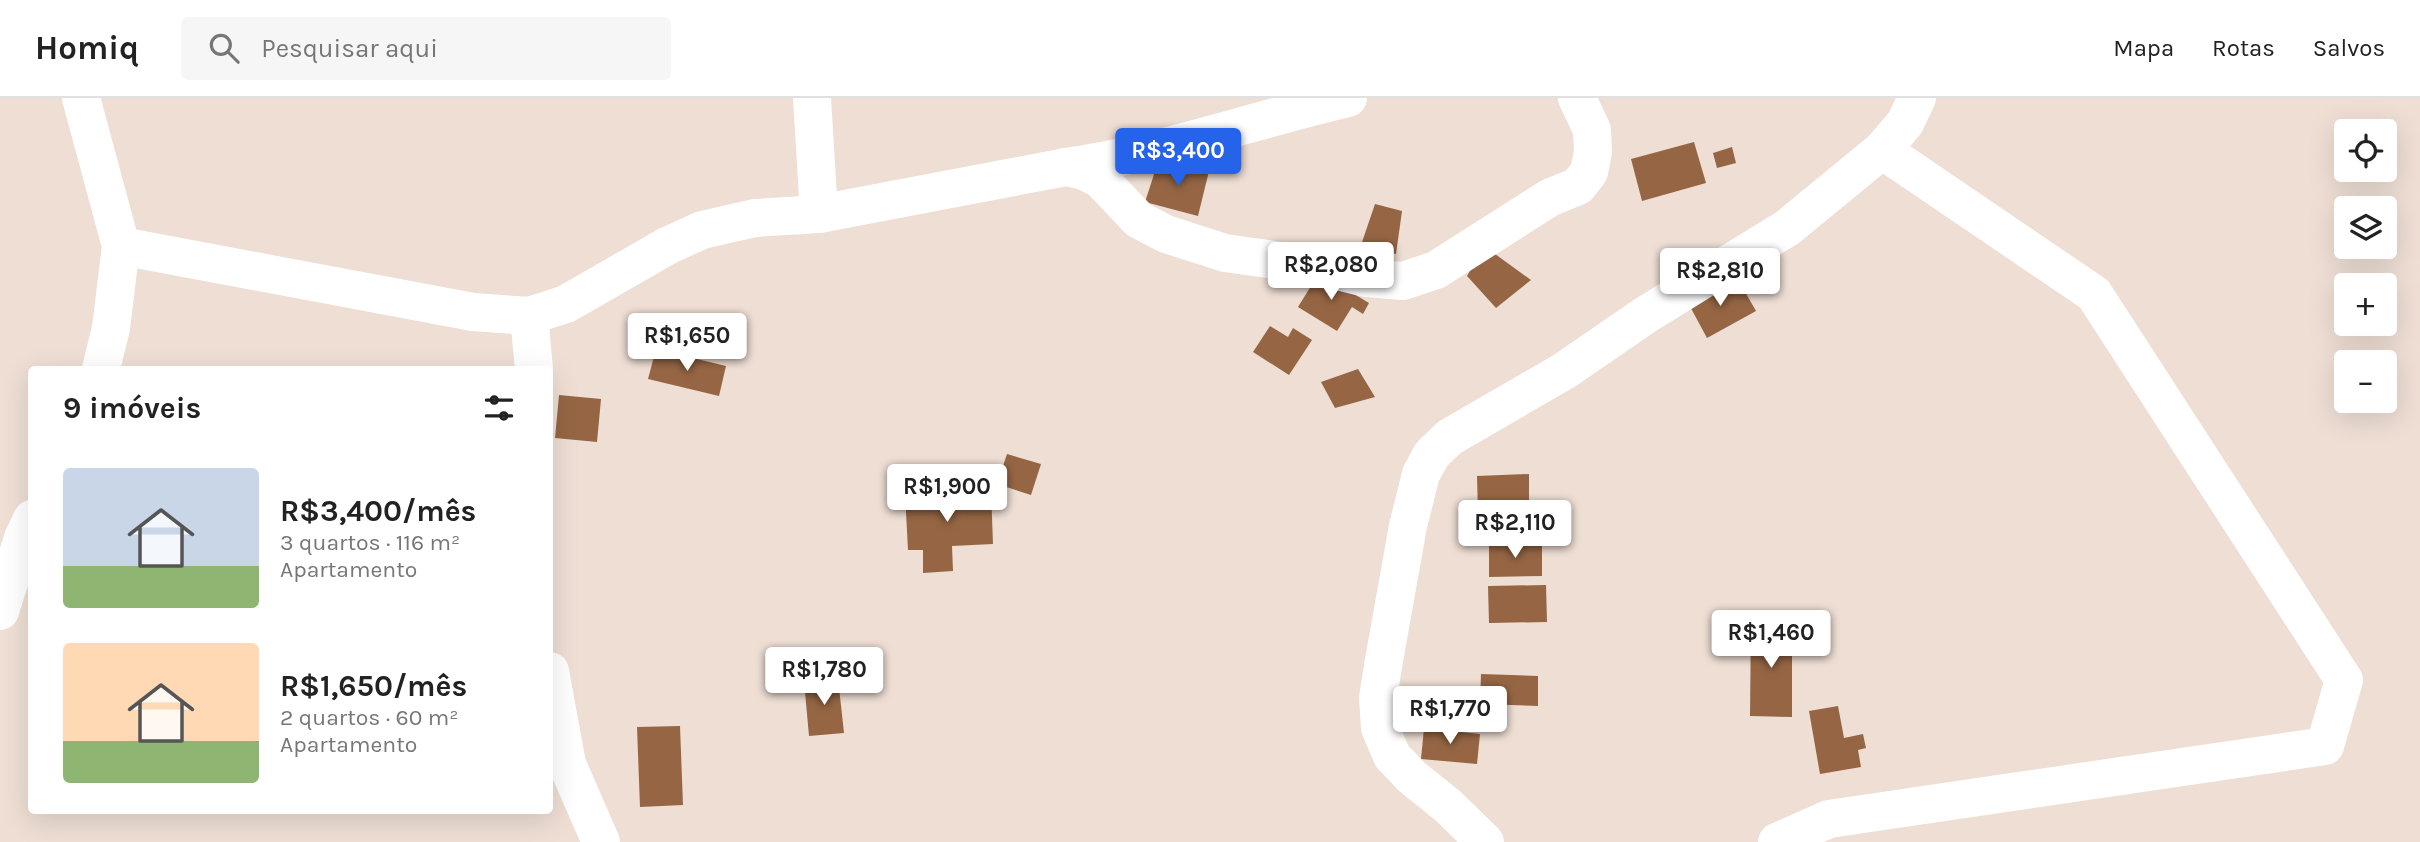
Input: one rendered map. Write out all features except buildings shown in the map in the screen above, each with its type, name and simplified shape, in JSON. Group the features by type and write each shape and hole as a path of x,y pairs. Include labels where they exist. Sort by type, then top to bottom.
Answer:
{"street":[{"path":"80,98 121,246 111,328 102,366"},
{"path":"812,98 819,214"},
{"path":"121,246 473,312 528,316 566,304 667,246 702,230 755,218 819,214 1151,152 1263,119 1348,98"},
{"path":"1066,167 1084,171 1100,179 1139,220 1166,234 1225,253 1317,265 1366,278 1403,281 1436,270 1549,198 1578,186 1590,172 1594,152 1592,130 1577,98"},
{"path":"1485,842 1392,756 1380,728 1378,698 1381,676 1408,526 1421,474 1432,454 1450,437 1564,371 1647,314 1787,228 1882,150 1905,123 1917,98"},
{"path":"1777,842 1829,819 2325,746 2344,680 2094,293 1882,150"},
{"path":"528,316 534,366"},
{"path":"0,611 28,527"},
{"path":"553,687 567,764 601,842"}]}
